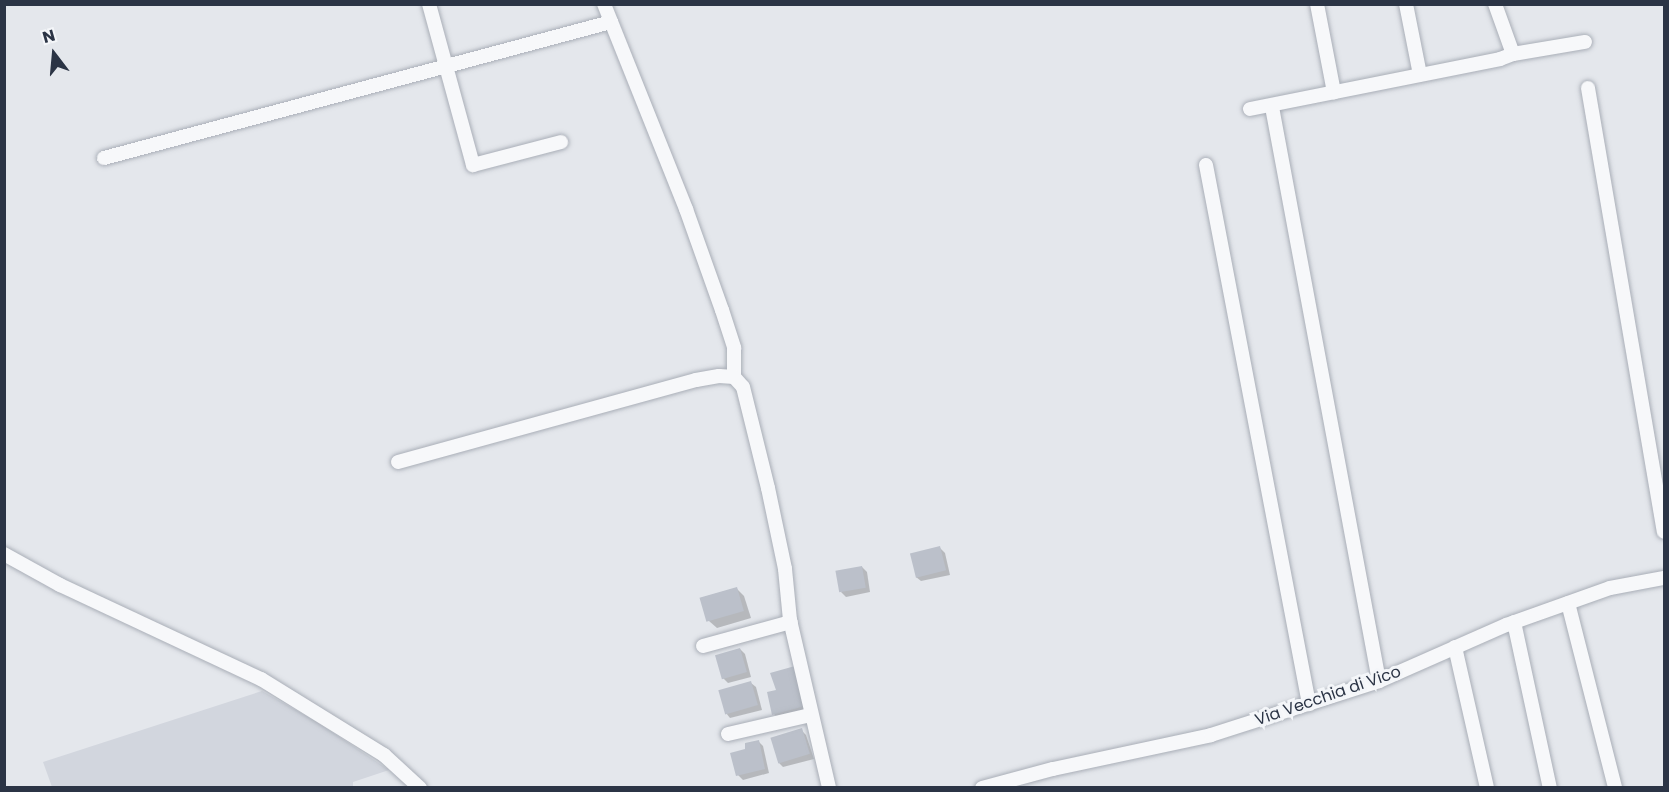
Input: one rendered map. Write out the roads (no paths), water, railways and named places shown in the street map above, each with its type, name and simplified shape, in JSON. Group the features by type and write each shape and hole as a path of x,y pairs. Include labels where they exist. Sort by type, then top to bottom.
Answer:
{"street":[{"path":"429,4 473,165 561,142"},
{"path":"604,4 686,209 734,348 734,377 743,387 768,488 785,569 791,622 810,715 829,788"},
{"path":"1317,4 1334,92"},
{"path":"1406,4 1420,75"},
{"path":"1495,4 1513,54"},
{"path":"104,158 611,22"},
{"path":"1250,109 1272,107 1334,92 1500,59 1513,54 1585,42"},
{"path":"1588,88 1665,532"},
{"path":"1272,107 1378,681"},
{"path":"1206,165 1309,704"},
{"path":"398,462 696,380 719,376 734,377"},
{"path":"4,554 60,585 261,679 384,754 420,788"},
{"name":"Via Vecchia di Vico","path":"982,788 1064,766 1211,735 1378,681 1514,622 1610,588 1665,578"},
{"path":"1568,603 1615,788"},
{"path":"703,646 791,622"},
{"path":"1514,622 1550,788"},
{"path":"1455,647 1487,788"},
{"path":"728,734 810,715"}]}
